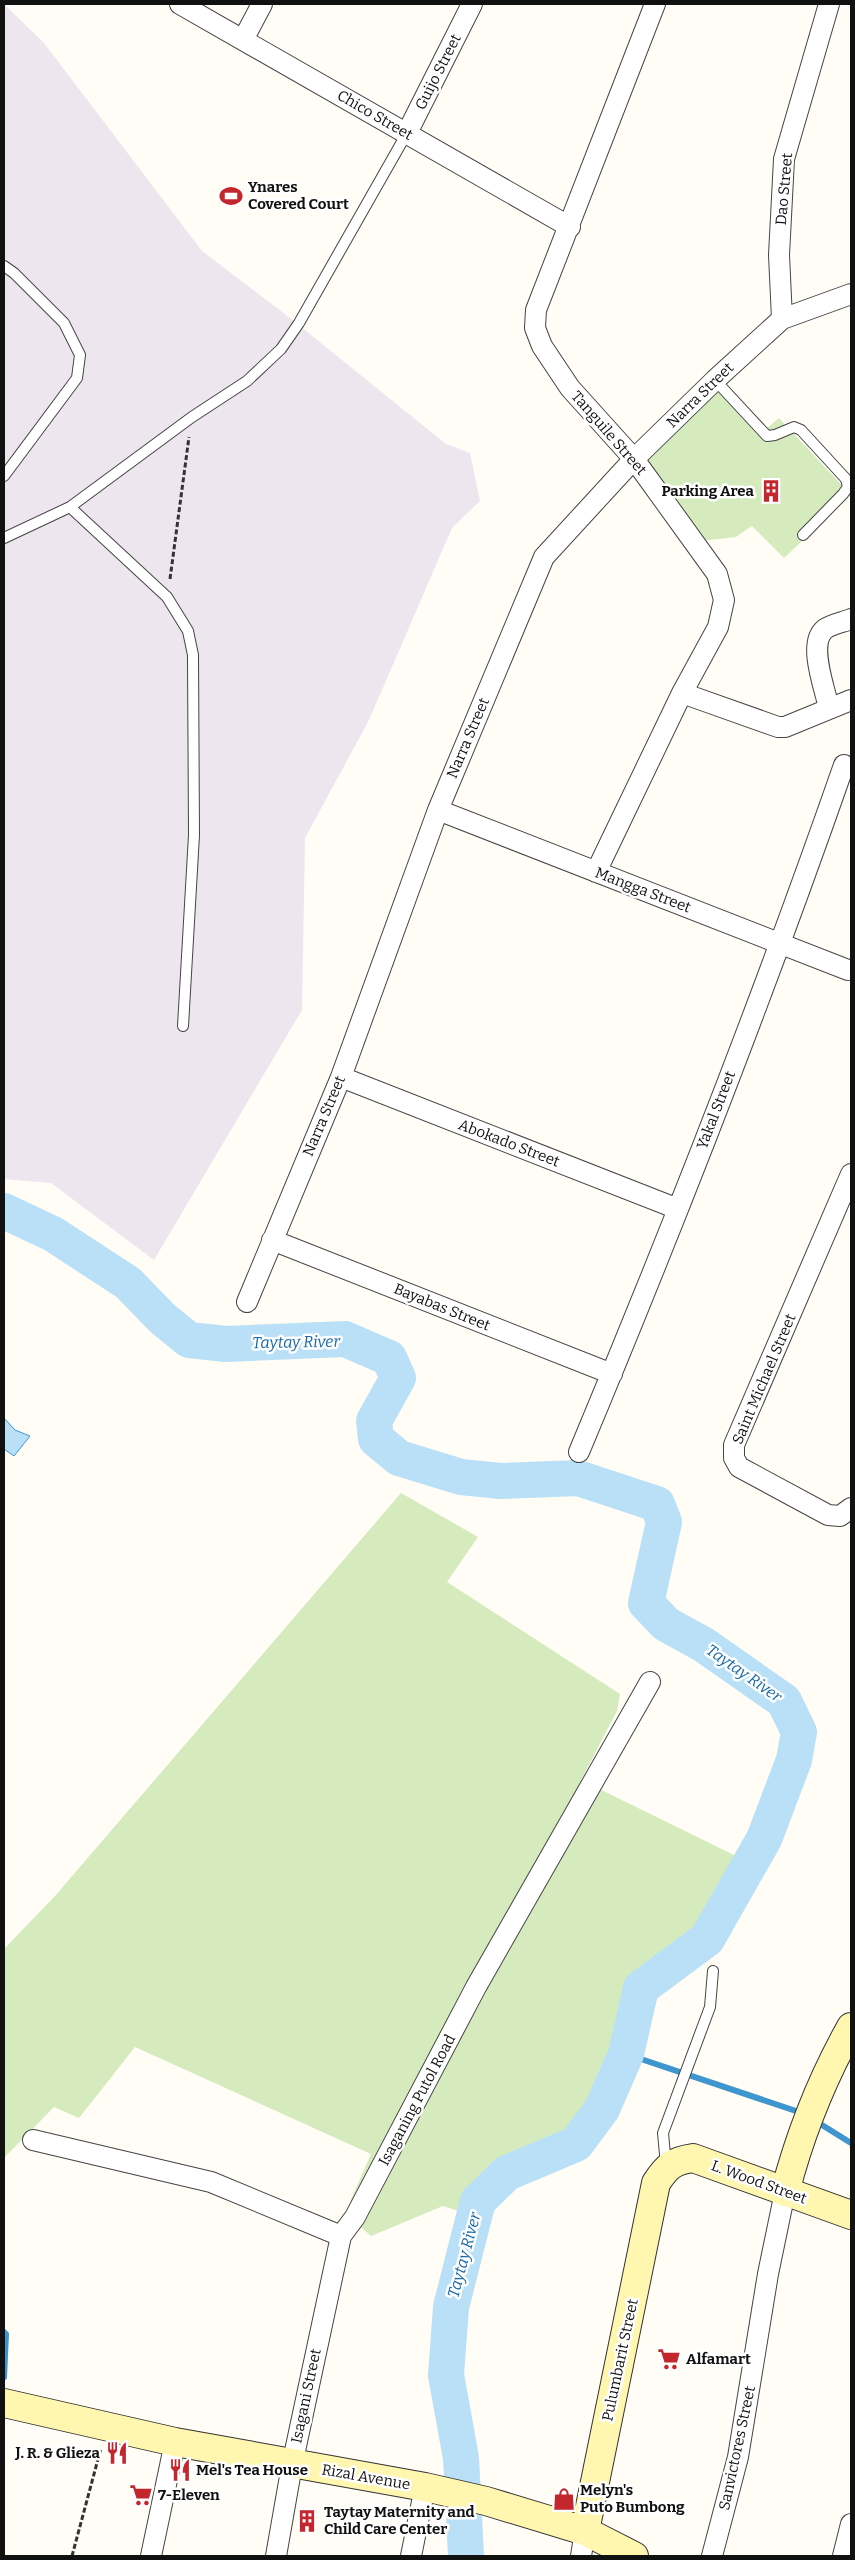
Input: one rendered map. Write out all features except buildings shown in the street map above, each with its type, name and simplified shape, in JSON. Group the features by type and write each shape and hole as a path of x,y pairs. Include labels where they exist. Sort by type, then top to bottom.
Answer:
{"main road":[{"path":"785,2192 797,2148 812,2110 851,2027"},
{"name":"L. Wood Street","path":"667,2166 678,2160 693,2158 851,2215"},
{"name":"Pulumbarit Street","path":"583,2544 656,2183 667,2166"},
{"name":"Rizal Avenue","path":"8,2404 175,2442 486,2501 583,2544 634,2556"}],"street":[{"name":"Chico Street","path":"180,4 570,226"},
{"path":"243,40 262,4"},
{"name":"Guijo Street","path":"407,133 472,4"},
{"name":"Tanguile Street","path":"596,872 682,693 718,626 724,600 717,574 634,459 570,388 542,346 535,328 536,310 655,4"},
{"name":"Dao Street","path":"782,319 780,255 784,160 829,4"},
{"name":"Narra Street","path":"247,1302 341,1077 438,810 544,557 634,459 715,380 782,319 851,294"},
{"path":"829,708 816,652 819,639 825,629 851,619"},
{"path":"682,693 778,728 785,728 851,700"},
{"name":"Yakal Street","path":"579,1452 678,1209 782,944 844,765"},
{"name":"Mangga Street","path":"438,810 848,970"},
{"name":"Abokado Street","path":"341,1077 678,1209"},
{"name":"Saint Michael Street","path":"851,1174 734,1445 734,1458 739,1468 828,1515 840,1516 851,1508"},
{"name":"Bayabas Street","path":"272,1240 612,1374"},
{"name":"Isaganing Putol Road","path":"341,2236 355,2217 476,1987 650,1682"},
{"path":"33,2140 211,2182 341,2236"},
{"name":"Sanvictores Street","path":"712,2556 738,2457 768,2274 785,2192"},
{"name":"Isagani Street","path":"276,2556 292,2465 341,2236"},
{"path":"152,2556 175,2442"},
{"path":"411,2556 436,2490"},
{"path":"843,2556 851,2524"}],"lane":[{"name":"Guijo Street","path":"5,535 70,507 192,416 247,381 281,349 300,323 407,133"},
{"path":"4,266 14,273 64,323 80,355 77,378 4,476"},
{"path":"715,380 767,436 775,435 794,427 801,430 846,479 848,487 843,494 803,535"},
{"path":"70,507 167,597 188,631 193,655 194,836 183,1026"},
{"path":"667,2166 663,2133 710,2007 713,1971"}],"path":[{"path":"167,597 192,416"},
{"path":"72,2556 103,2441"}],"shaded area":[{"path":"4,4 44,43 202,251 290,318 446,444 470,453 480,501 452,528 369,720 305,838 302,1010 154,1260 51,1183 4,1179"}],"green space":[{"path":"713,386 759,435 779,418 851,495 784,558 752,526 736,537 701,541 639,454"},
{"path":"401,1493 478,1537 447,1582 620,1694 617,1711 581,1780 736,1856 701,1933 636,1979 615,2058 568,2128 509,2160 472,2192 465,2213 443,2206 371,2236 345,2213 371,2154 135,2047 79,2118 54,2107 4,2158 4,1949 55,1896"}],"water":[{"path":"4,1418 15,1430 30,1436 14,1456 4,1449"}],"waterway":[{"name":"Taytay River","path":"4,1211 53,1234 128,1283 163,1319 189,1340 226,1344 345,1339 389,1358 398,1378 374,1421 376,1439 399,1458 461,1477 501,1481 578,1478 657,1504 664,1522 646,1603 666,1624 704,1645 784,1701 799,1732 794,1760 764,1839 707,1939 641,1988 626,2054 602,2109 576,2144 507,2173 478,2201 451,2307 446,2375 461,2458 466,2556"},
{"path":"626,2054 796,2111"},
{"path":"822,2125 851,2143"},
{"path":"4,2332 6,2334 4,2377"}],"place":[{"name":"Ynares Covered Court","path":"231,196"},
{"name":"Parking Area","path":"771,491"},
{"name":"Alfamart","path":"669,2359"},
{"name":"J. R. & Glieza","path":"117,2453"},
{"name":"Mel's Tea House","path":"180,2470"},
{"name":"7-Eleven","path":"141,2495"},
{"name":"Melyn's Puto Bumbong","path":"564,2499"},
{"name":"Taytay Maternity and Child Care Center","path":"307,2521"}]}
